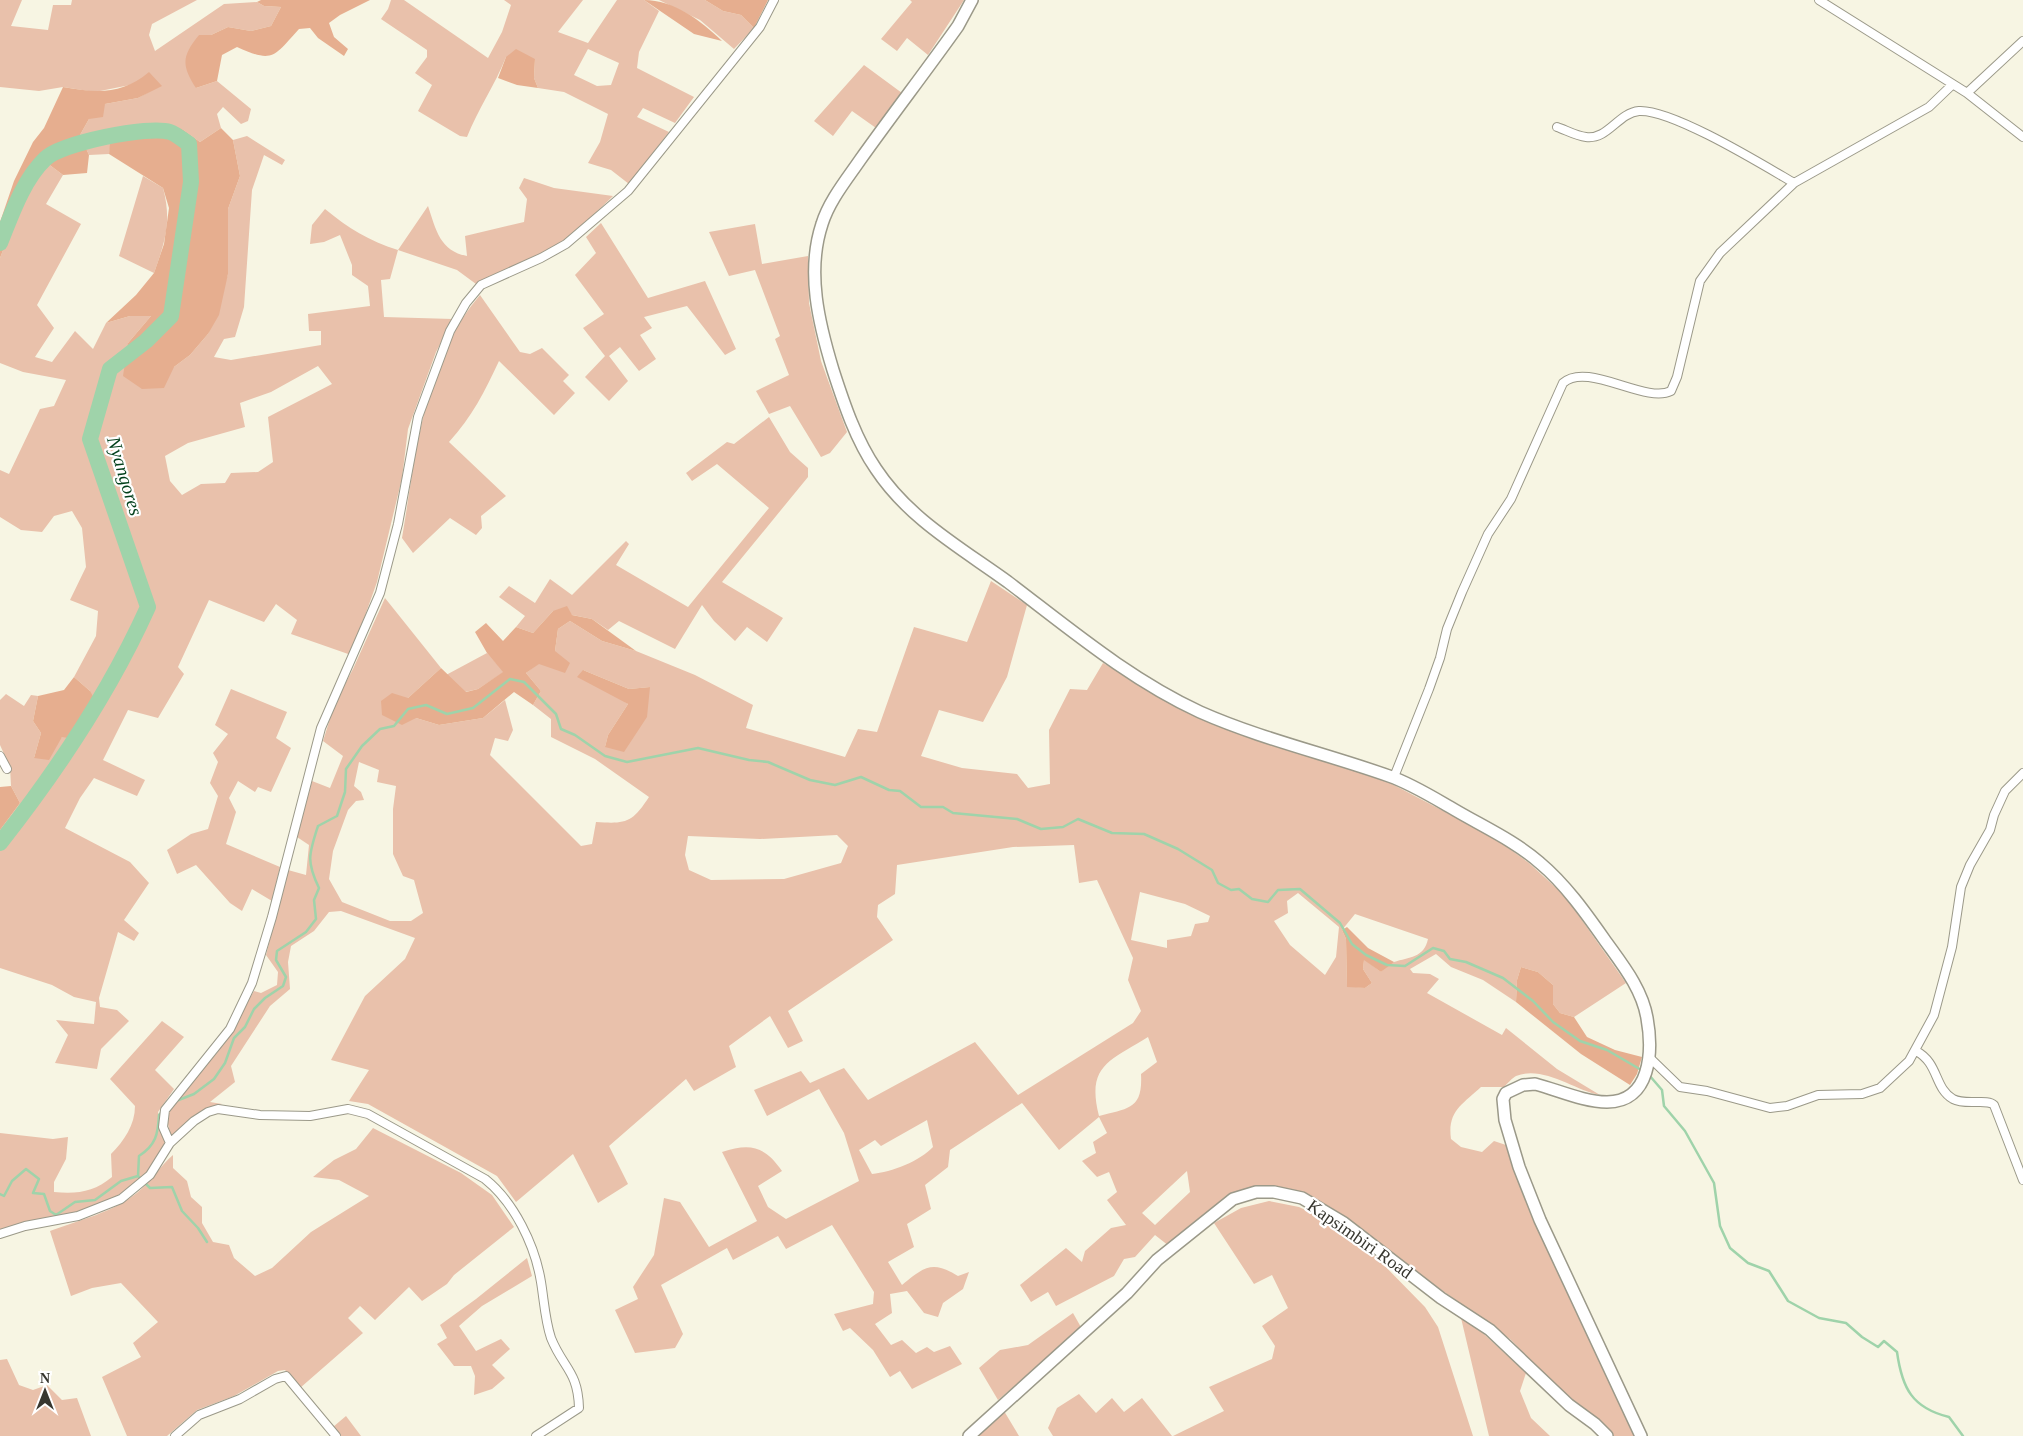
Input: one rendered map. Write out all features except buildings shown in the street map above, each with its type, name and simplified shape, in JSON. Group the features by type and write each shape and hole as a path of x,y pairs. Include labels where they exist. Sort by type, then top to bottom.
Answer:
{"street":[{"path":"170,1143 164,1127 166,1110 230,1029 252,983 270,924 321,728 334,694 352,661 380,593 398,524 418,417 450,331 466,304 481,285 541,258 566,244 628,191 760,27 774,0"},
{"path":"972,0 958,26 845,181 823,219 818,239 816,291 823,336 844,401 858,436 871,461 894,493 914,514 1125,671 1200,712 1245,729 1394,777 1516,845 1557,878 1602,936 1640,994 1646,1010 1650,1034 1647,1067 1639,1090 1626,1098 1608,1102 1596,1101 1535,1084 1523,1085 1506,1093 1503,1099 1503,1109 1519,1168 1540,1220 1640,1436"},
{"path":"1819,0 1967,93 2023,138"},
{"path":"1967,93 2023,41"},
{"path":"1394,777 1429,689 1446,629 1488,534 1511,499 1563,383 1572,377 1587,377 1656,393 1671,391 1677,377 1700,281 1720,253 1794,183 1929,107 1952,85"},
{"path":"1557,127 1585,137 1594,137 1610,129 1629,113 1656,112 1711,137 1794,183"},
{"path":"0,756 7,769"},
{"path":"1647,1067 1680,1087 1707,1091 1770,1108 1787,1106 1818,1095 1872,1092 1901,1070 1916,1051 1934,1015 1952,947 1961,887 1970,865 1990,830 1994,815 2005,791 2023,773"},
{"path":"1916,1051 1933,1065 1942,1088 1948,1095 1964,1102 1989,1101 1994,1105 2023,1180"},
{"path":"0,1234 25,1226 78,1216 121,1199 150,1175 170,1143 194,1121 218,1109 260,1115 310,1116 348,1109 368,1114 400,1130 496,1188 522,1227 541,1280 546,1320 552,1339 572,1372 579,1396 579,1408 536,1436"},
{"name":"Kapsimbiri Road","path":"969,1436 1127,1293 1157,1260 1198,1226 1233,1199 1244,1194 1274,1192 1302,1198 1320,1207 1441,1298 1490,1330 1569,1405 1595,1424 1607,1436"},
{"path":"175,1436 198,1415 240,1399 275,1378 286,1376 336,1436"}],"shaded area":[{"path":"0,0 22,0 11,26 48,30 53,5 71,5 72,0 197,0 152,24 149,35 155,51 224,4 257,2 264,6 281,7 271,26 251,31 228,27 211,35 199,35 196,88 217,81 251,109 248,121 241,124 223,107 217,114 221,128 200,142 182,129 111,143 109,154 89,155 80,135 89,119 105,104 138,98 161,85 135,84 95,92 63,87 39,91 0,87"},
{"path":"261,0 370,0 340,15 329,23 334,37 348,49 344,56 318,38 310,28 299,29 284,46 272,54 266,56 259,55 237,47 222,55 217,81 196,88 186,67 187,55 193,42 199,35 211,35 228,27 251,31 271,26 281,7 264,6 257,2"},
{"path":"391,0 404,0 488,58 502,32 511,5 504,0 583,0 558,32 588,43 617,0 644,0 659,11 639,52 637,68 694,97 675,123 643,108 637,117 669,132 629,184 611,170 588,163 600,142 608,114 564,92 538,88 534,78 535,59 506,57 467,137 460,136 418,111 432,85 415,73 427,57 427,50 381,19 388,9","holes":["588,49 619,63 611,85 597,86 574,75"]},
{"path":"644,0 666,3 676,7 696,19 722,41 694,34"},
{"path":"659,0 705,0 723,11 741,15 754,28 734,49 700,20"},
{"path":"705,0 768,0 754,28 741,15 723,11"},
{"path":"910,0 964,0 928,55 907,38 897,51 881,39 912,2"},
{"path":"516,49 535,59 534,78 538,88 517,85 498,78 506,57"},
{"path":"864,65 902,93 876,128 852,111 833,136 814,121"},
{"path":"149,72 162,86 138,98 105,104 103,117 89,119 80,135 89,155 87,173 63,175 47,163 21,204 0,258 0,222 14,181 33,142 44,128 63,87 98,91 108,90 129,85"},
{"path":"155,126 182,129 200,142 221,128 233,140 240,176 228,209 228,274 219,315 208,334 190,355 174,367 164,388 142,389 123,376 128,343 151,316 130,316 106,323 136,295 154,273 164,244 169,208 163,188 109,154 110,143"},
{"path":"247,136 285,160 282,165 264,155 252,190 244,307 235,337 224,339 214,357 231,360 321,345 321,331 309,331 308,314 370,306 368,286 352,275 352,265 340,235 324,242 310,244 312,225 325,209 359,233 398,250 390,279 381,280 384,317 453,319 436,352 408,429 402,478 377,582 351,655 291,634 297,620 276,604 264,622 209,600 178,667 184,674 158,718 128,710 103,760 145,780 137,796 94,778 80,798 65,828 130,862 149,883 124,920 139,933 134,941 118,932 99,998 100,1007 117,1010 129,1021 101,1049 97,1069 55,1063 68,1035 56,1020 94,1024 96,1002 74,997 52,985 0,968 0,830 20,803 11,786 10,767 0,745 0,700 6,694 24,706 31,695 38,696 33,721 41,733 34,758 62,737 90,691 74,677 96,636 98,611 70,600 86,567 82,528 72,511 54,516 42,532 21,530 0,517 0,470 9,474 40,409 54,406 66,380 23,372 0,363 0,258 21,204 47,163 63,175 46,204 81,224 37,305 54,328 35,357 52,362 75,331 93,349 106,323 130,316 151,316 128,343 174,367 190,355 208,334 228,274 228,209 240,176 233,140","holes":["318,366 332,384 268,417 273,462 258,472 231,473 225,483 201,484 182,495 170,481 165,456 188,443 245,427 240,403 271,392"]},
{"path":"143,176 163,188 166,200 166,231 154,273 119,256"},
{"path":"524,178 554,188 613,196 571,234 535,257 476,284 457,270 398,250 428,206 440,238 451,249 467,256 465,236 524,222 527,199 519,188"},
{"path":"601,223 648,298 705,281 736,349 725,355 687,306 644,317 652,328 640,335 656,359 639,371 620,347 609,356 628,381 609,401 585,377 605,356 583,328 604,314 575,275 596,253 586,237"},
{"path":"755,224 762,264 808,256 809,303 821,361 847,432 830,453 821,457 790,406 769,414 756,391 789,375 775,339 780,336 755,270 729,276 709,232"},
{"path":"480,295 520,352 530,354 542,348 569,375 563,381 575,393 554,415 499,361 489,383 465,423 449,442 506,496 481,516 482,528 476,535 450,518 413,553 402,538 425,411 434,379 446,349 461,321"},
{"path":"769,417 790,452 808,468 808,477 722,582 783,618 767,642 747,627 735,641 714,621 702,605 675,649 619,621 608,630 592,619 553,611 533,633 516,627 525,616 499,597 509,586 535,603 550,579 572,595 626,541 629,544 616,565 688,607 769,508 717,464 692,481 686,473 727,442 734,444"},
{"path":"991,581 1027,605 1007,677 983,722 939,710 921,756 962,768 1017,774 1028,788 1050,784 1049,730 1070,689 1087,690 1103,663 1195,716 1390,783 1493,837 1529,863 1565,896 1626,983 1574,1017 1560,1013 1553,1004 1553,985 1538,972 1521,967 1517,980 1516,1002 1483,980 1451,967 1436,954 1410,969 1413,973 1430,974 1439,979 1427,993 1502,1035 1506,1028 1557,1069 1600,1095 1548,1076 1526,1073 1516,1076 1504,1087 1481,1087 1458,1109 1451,1121 1450,1129 1451,1139 1461,1147 1482,1152 1494,1141 1506,1145 1523,1195 1634,1436 1614,1436 1603,1424 1572,1403 1510,1339 1316,1200 1260,1188 1169,1246 1155,1235 1135,1257 1124,1259 1114,1276 1056,1306 1048,1292 1031,1302 1020,1285 1066,1248 1082,1262 1085,1251 1111,1228 1126,1225 1107,1200 1117,1192 1109,1172 1097,1177 1082,1161 1096,1153 1093,1142 1107,1133 1099,1117 1059,1150 1022,1103 950,1150 948,1167 925,1185 931,1209 907,1224 914,1247 888,1262 902,1285 916,1274 928,1268 941,1268 958,1276 969,1272 963,1289 943,1303 938,1317 924,1313 907,1291 890,1294 892,1313 875,1324 891,1345 902,1340 916,1353 927,1347 934,1352 950,1346 962,1364 912,1389 900,1371 890,1377 873,1350 850,1328 843,1331 834,1314 873,1304 874,1292 832,1225 786,1249 778,1236 733,1260 727,1248 661,1285 683,1334 675,1348 635,1353 615,1310 638,1299 633,1287 654,1255 664,1198 680,1202 709,1247 757,1221 722,1152 749,1147 763,1152 776,1163 782,1171 758,1186 768,1207 786,1219 859,1181 844,1133 819,1089 767,1116 754,1090 801,1071 810,1083 844,1068 868,1100 975,1042 1018,1095 1133,1023 1141,1011 1128,980 1133,958 1097,880 1079,883 1074,845 1013,847 897,865 895,894 878,905 877,917 893,940 788,1011 803,1041 788,1048 770,1016 729,1046 736,1067 694,1091 686,1079 609,1146 628,1184 598,1203 573,1154 516,1202 497,1176 368,1104 349,1101 369,1070 331,1060 365,996 405,959 415,938 341,911 329,912 314,931 291,946 288,962 290,989 270,1006 231,1066 235,1082 210,1102 222,1104 201,1111 171,1137 167,1120 169,1111 181,1092 217,1053 254,991 261,993 277,985 278,972 266,955 288,870 306,875 309,845 297,837 312,781 330,788 343,756 323,741 335,703 353,669 385,598 441,668 408,698 416,718 439,725 483,718 505,700 513,730 508,741 495,738 490,755 581,846 592,844 596,822 615,823 627,820 638,812 649,797 595,759 551,737 551,719 533,705 541,691 526,673 555,651 558,629 570,621 602,641 636,651 695,675 753,705 746,728 845,757 858,729 877,732 914,627 967,642","holes":["583,670 629,689 650,687 605,747 608,735 628,704","359,762 379,770 377,782 396,786 393,809 393,854 403,876 414,880 423,913 411,921 390,921 342,902 329,879 333,851 348,810 356,801 364,800 361,792 354,786","837,835 848,846 841,863 784,879 711,880 689,870 685,855 688,836 760,839","1140,892 1185,904 1210,916 1208,922 1195,924 1191,936 1167,940 1167,948 1131,940","1298,893 1339,927 1336,957 1325,975 1290,945 1274,921 1288,913 1287,901","1355,914 1428,939 1423,950 1415,956 1392,963 1381,972 1364,959 1363,969 1372,983 1365,988 1347,986 1346,939 1342,930","1148,1037 1157,1062 1141,1074 1139,1095 1132,1106 1099,1116 1096,1099 1096,1086 1099,1075 1104,1066 1122,1052","927,1120 933,1147 921,1157 905,1165 872,1174 859,1150 875,1140 881,1146","1187,1171 1190,1192 1155,1225 1142,1213"]},
{"path":"567,606 572,615 592,619 636,651 602,641 570,621 558,629 555,651 570,663 565,673 539,664 526,673 541,691 533,705 514,692 483,718 439,725 416,718 402,725 382,715 381,701 392,693 408,698 441,668 466,692 478,689 503,672 487,653 475,632 486,623 503,641 516,627 533,633 553,611"},
{"path":"487,653 504,672 478,689 465,692 446,675"},
{"path":"583,670 629,689 650,687 647,717 624,752 605,747 608,735 628,704 577,677"},
{"path":"74,677 90,691 100,709 81,740 62,737 49,760 34,758 41,733 33,721 38,696 64,690"},
{"path":"231,689 287,712 276,738 291,748 271,792 258,787 255,792 238,781 229,798 236,812 226,844 280,867 272,901 252,889 242,911 230,903 196,865 177,874 167,850 191,834 208,829 218,796 210,783 218,762 213,753 228,734 215,725"},
{"path":"11,786 20,803 0,830 0,787"},
{"path":"1347,927 1368,948 1394,962 1381,972 1364,960 1363,969 1372,983 1365,988 1347,987 1346,939 1342,930"},
{"path":"1521,967 1538,972 1553,985 1553,1004 1560,1013 1574,1017 1587,1037 1615,1050 1642,1057 1637,1074 1630,1085 1581,1054 1516,1002 1517,980"},
{"path":"162,1021 184,1037 155,1070 174,1089 158,1112 165,1143 147,1172 116,1197 83,1212 22,1224 0,1231 0,1133 53,1139 68,1137 66,1159 54,1182 54,1192 71,1193 85,1191 105,1182 112,1177 111,1154 128,1132 135,1113 135,1106 110,1079"},
{"path":"373,1128 461,1173 492,1195 514,1227 454,1275 447,1284 422,1301 409,1287 375,1320 360,1306 348,1318 363,1333 300,1388 285,1370 278,1371 234,1396 197,1410 167,1436 127,1436 102,1377 141,1357 133,1343 158,1322 121,1283 92,1288 71,1296 50,1231 96,1215 129,1199 143,1188 173,1155 173,1168 187,1181 191,1197 202,1207 202,1223 213,1242 229,1245 234,1258 255,1276 272,1268 311,1232 369,1196 339,1180 313,1177 334,1160 356,1149"},
{"path":"1269,1201 1299,1207 1331,1222 1376,1257 1425,1307 1438,1327 1473,1436 1173,1436 1224,1411 1209,1387 1272,1359 1275,1346 1262,1326 1288,1308 1272,1275 1254,1284 1214,1223 1241,1208"},
{"path":"527,1258 532,1276 482,1306 459,1326 476,1351 501,1339 510,1349 492,1365 505,1378 492,1389 474,1395 475,1376 471,1366 454,1366 437,1344 447,1338 440,1325"},
{"path":"1073,1313 1082,1329 998,1400 979,1368 1000,1350 1028,1345"},
{"path":"1461,1318 1484,1334 1526,1373 1520,1391 1531,1418 1550,1436 1489,1436"},
{"path":"7,1359 19,1385 33,1390 47,1385 62,1400 77,1398 91,1436 0,1436 0,1360"},
{"path":"1079,1394 1096,1413 1112,1398 1124,1412 1142,1398 1172,1436 1053,1436 1048,1428 1057,1408"},
{"path":"1004,1411 1019,1436 977,1436"},
{"path":"346,1416 361,1436 341,1436 333,1427"}],"waterway":[{"name":"Nyangores","path":"0,243 18,199 30,177 45,159 54,153 68,147 106,137 144,131 159,130 170,132 189,144 191,182 171,316 146,341 110,369 90,439 148,607 100,699 42,788 0,843"},
{"path":"176,1101 194,1094 214,1079 225,1063 234,1038 245,1027 254,1009 265,998 283,986 286,977 276,960 277,951 306,932 316,919 314,900 319,888 312,871 310,857 318,826 337,816 345,792 346,769 362,746 380,729 394,726 408,709 426,705 447,714 473,708 510,679 524,682 556,714 561,729 575,735 605,756 627,762 698,748 749,760 768,762 810,780 835,785 861,777 889,790 900,791 921,807 943,807 953,813 1017,819 1041,829 1063,827 1078,819 1112,833 1144,834 1178,849 1212,870 1218,883 1231,890 1239,889 1252,899 1268,902 1278,890 1300,889 1340,923 1352,944 1366,955 1387,965 1405,966 1433,948 1444,951 1450,959 1466,962 1503,978 1533,1001 1553,1022 1580,1041 1607,1050 1643,1071"},
{"path":"1649,1075 1662,1090 1664,1106 1685,1131 1714,1183 1720,1226 1730,1248 1748,1263 1769,1271 1788,1301 1819,1318 1846,1323 1862,1337 1878,1347 1884,1341 1897,1352 1902,1376 1911,1395 1926,1408 1949,1417 1963,1436"},
{"path":"0,1194 4,1196 12,1181 26,1169 39,1179 33,1193 44,1194 50,1211 56,1215 75,1202 95,1200 121,1181 138,1176 139,1156 153,1143 158,1128 159,1115 162,1112"},
{"path":"138,1176 150,1188 172,1187 182,1211 198,1228 207,1242"}]}
